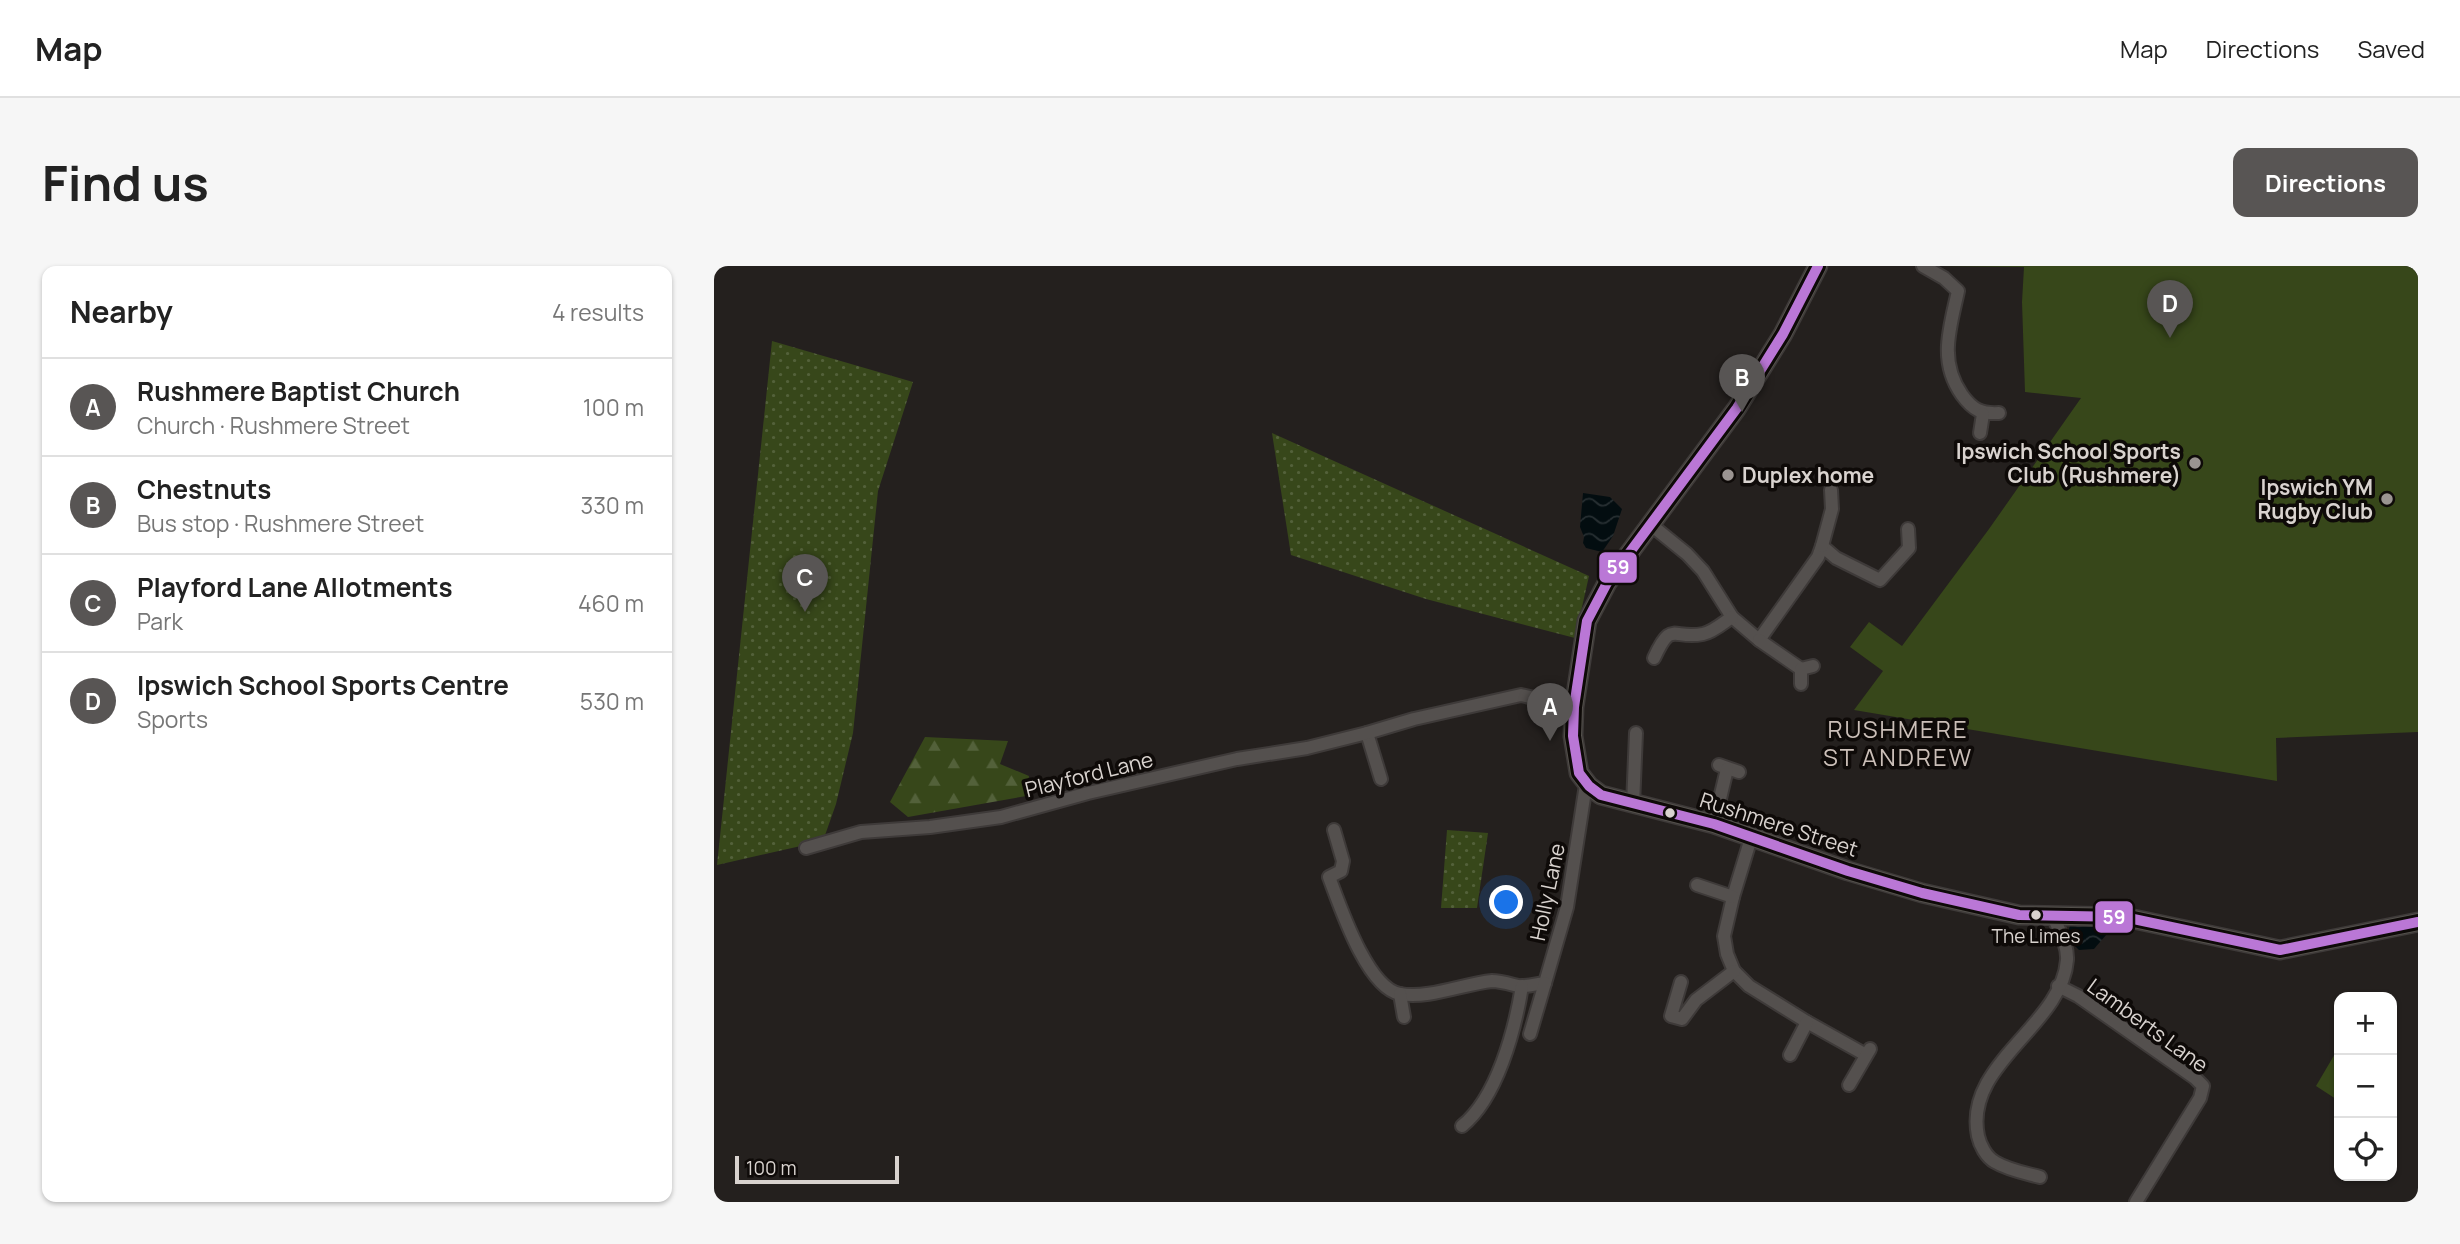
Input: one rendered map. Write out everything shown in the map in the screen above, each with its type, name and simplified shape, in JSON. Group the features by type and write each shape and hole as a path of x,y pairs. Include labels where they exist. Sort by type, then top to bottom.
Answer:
{"street":[{"path":"1589,786 1579,773 1573,736 1574,707 1587,621 1606,583 1737,408 1783,334 1818,266"},
{"path":"1923,266 1958,290 1946,352 1955,384 1966,400 1983,414 1999,413"},
{"path":"1980,433 1983,414"},
{"path":"1759,640 1818,557 1832,509 1831,490"},
{"path":"1650,524 1687,554 1703,571 1732,617 1759,640 1807,668 1801,684"},
{"path":"1822,546 1836,558 1880,580 1909,548 1908,528"},
{"path":"1654,658 1663,639 1668,635 1702,634 1732,617"},
{"name":"Playford Lane","path":"806,848 862,832 930,827 1001,817 1159,776 1237,759 1307,748 1414,719 1521,695 1574,707"},
{"path":"1367,733 1381,779"},
{"path":"1633,805 1636,733"},
{"path":"1714,824 1728,769"},
{"name":"Rushmere Street","path":"1589,786 1601,794 1633,805 1714,824 1848,871 1922,893 2019,915 2124,917 2280,950 2418,922"},
{"name":"Holly Lane","path":"1530,1034 1567,907 1589,786"},
{"path":"1334,830 1343,861 1341,870 1329,877 1350,934 1378,981 1388,989 1400,994 1436,992 1494,981 1522,986 1545,983"},
{"path":"1751,838 1724,936 1727,954 1734,971 1749,986 1807,1022 1868,1051 1849,1085"},
{"path":"1697,885 1733,897"},
{"name":"Lamberts Lane","path":"2052,915 2066,947 2067,961 2058,986 2078,996 2203,1086 2200,1098 2136,1202"},
{"path":"1681,982 1671,1016 1682,1019 1696,1000 1734,971"},
{"path":"1462,1126 1473,1118 1496,1081 1518,1010 1522,986"},
{"path":"2040,1177 1993,1161 1980,1145 1976,1113 1991,1077 2047,1008 2058,986"},
{"path":"1400,994 1404,1017"},
{"path":"1790,1055 1807,1022"}],"green space":[{"name":"Ipswich School Sports Club (Rushmere)","path":"1940,266 2418,266 2418,732 2276,738 2277,781 1854,710 1883,671 1850,647 1869,622 1902,646 2081,398 2025,392 2022,302 2024,267"},
{"path":"772,341 913,382 878,491 853,733 836,804 823,841 717,865"},
{"path":"1272,433 1589,576 1575,638 1426,599 1291,555"},
{"path":"925,737 1008,741 1000,764 1029,776 1026,796 908,817 890,802"},
{"path":"1447,830 1488,833 1477,908 1441,908"},
{"path":"2334,1055 2334,1098 2316,1086"}],"water":[{"path":"1583,493 1610,497 1622,509 1613,536 1602,552 1586,548 1583,543 1580,527"},
{"path":"2071,923 2111,924 2113,927 2094,949 2079,950 2066,937"}],"transit line":[{"name":"59","path":"1818,266 1783,334 1737,408 1607,583 1587,621 1574,707 1573,736 1579,773 1589,786 1601,795 1714,824 1848,871 1922,893 2019,915 2124,917 2280,950 2418,922"}],"place":[{"name":"Ipswich School Sports Centre","path":"2170,338"},
{"name":"Chestnuts","path":"1742,412"},
{"name":"Ipswich School Sports Club (Rushmere)","path":"2195,463"},
{"name":"Duplex home","path":"1728,475"},
{"name":"Ipswich YM Rugby Club","path":"2387,499"},
{"name":"Playford Lane Allotments","path":"805,612"},
{"name":"Rushmere Baptist Church","path":"1550,741"},
{"name":"The Limes","path":"2036,915"}],"district":[{"name":"RUSHMERE ST ANDREW","path":"1898,742"}]}
